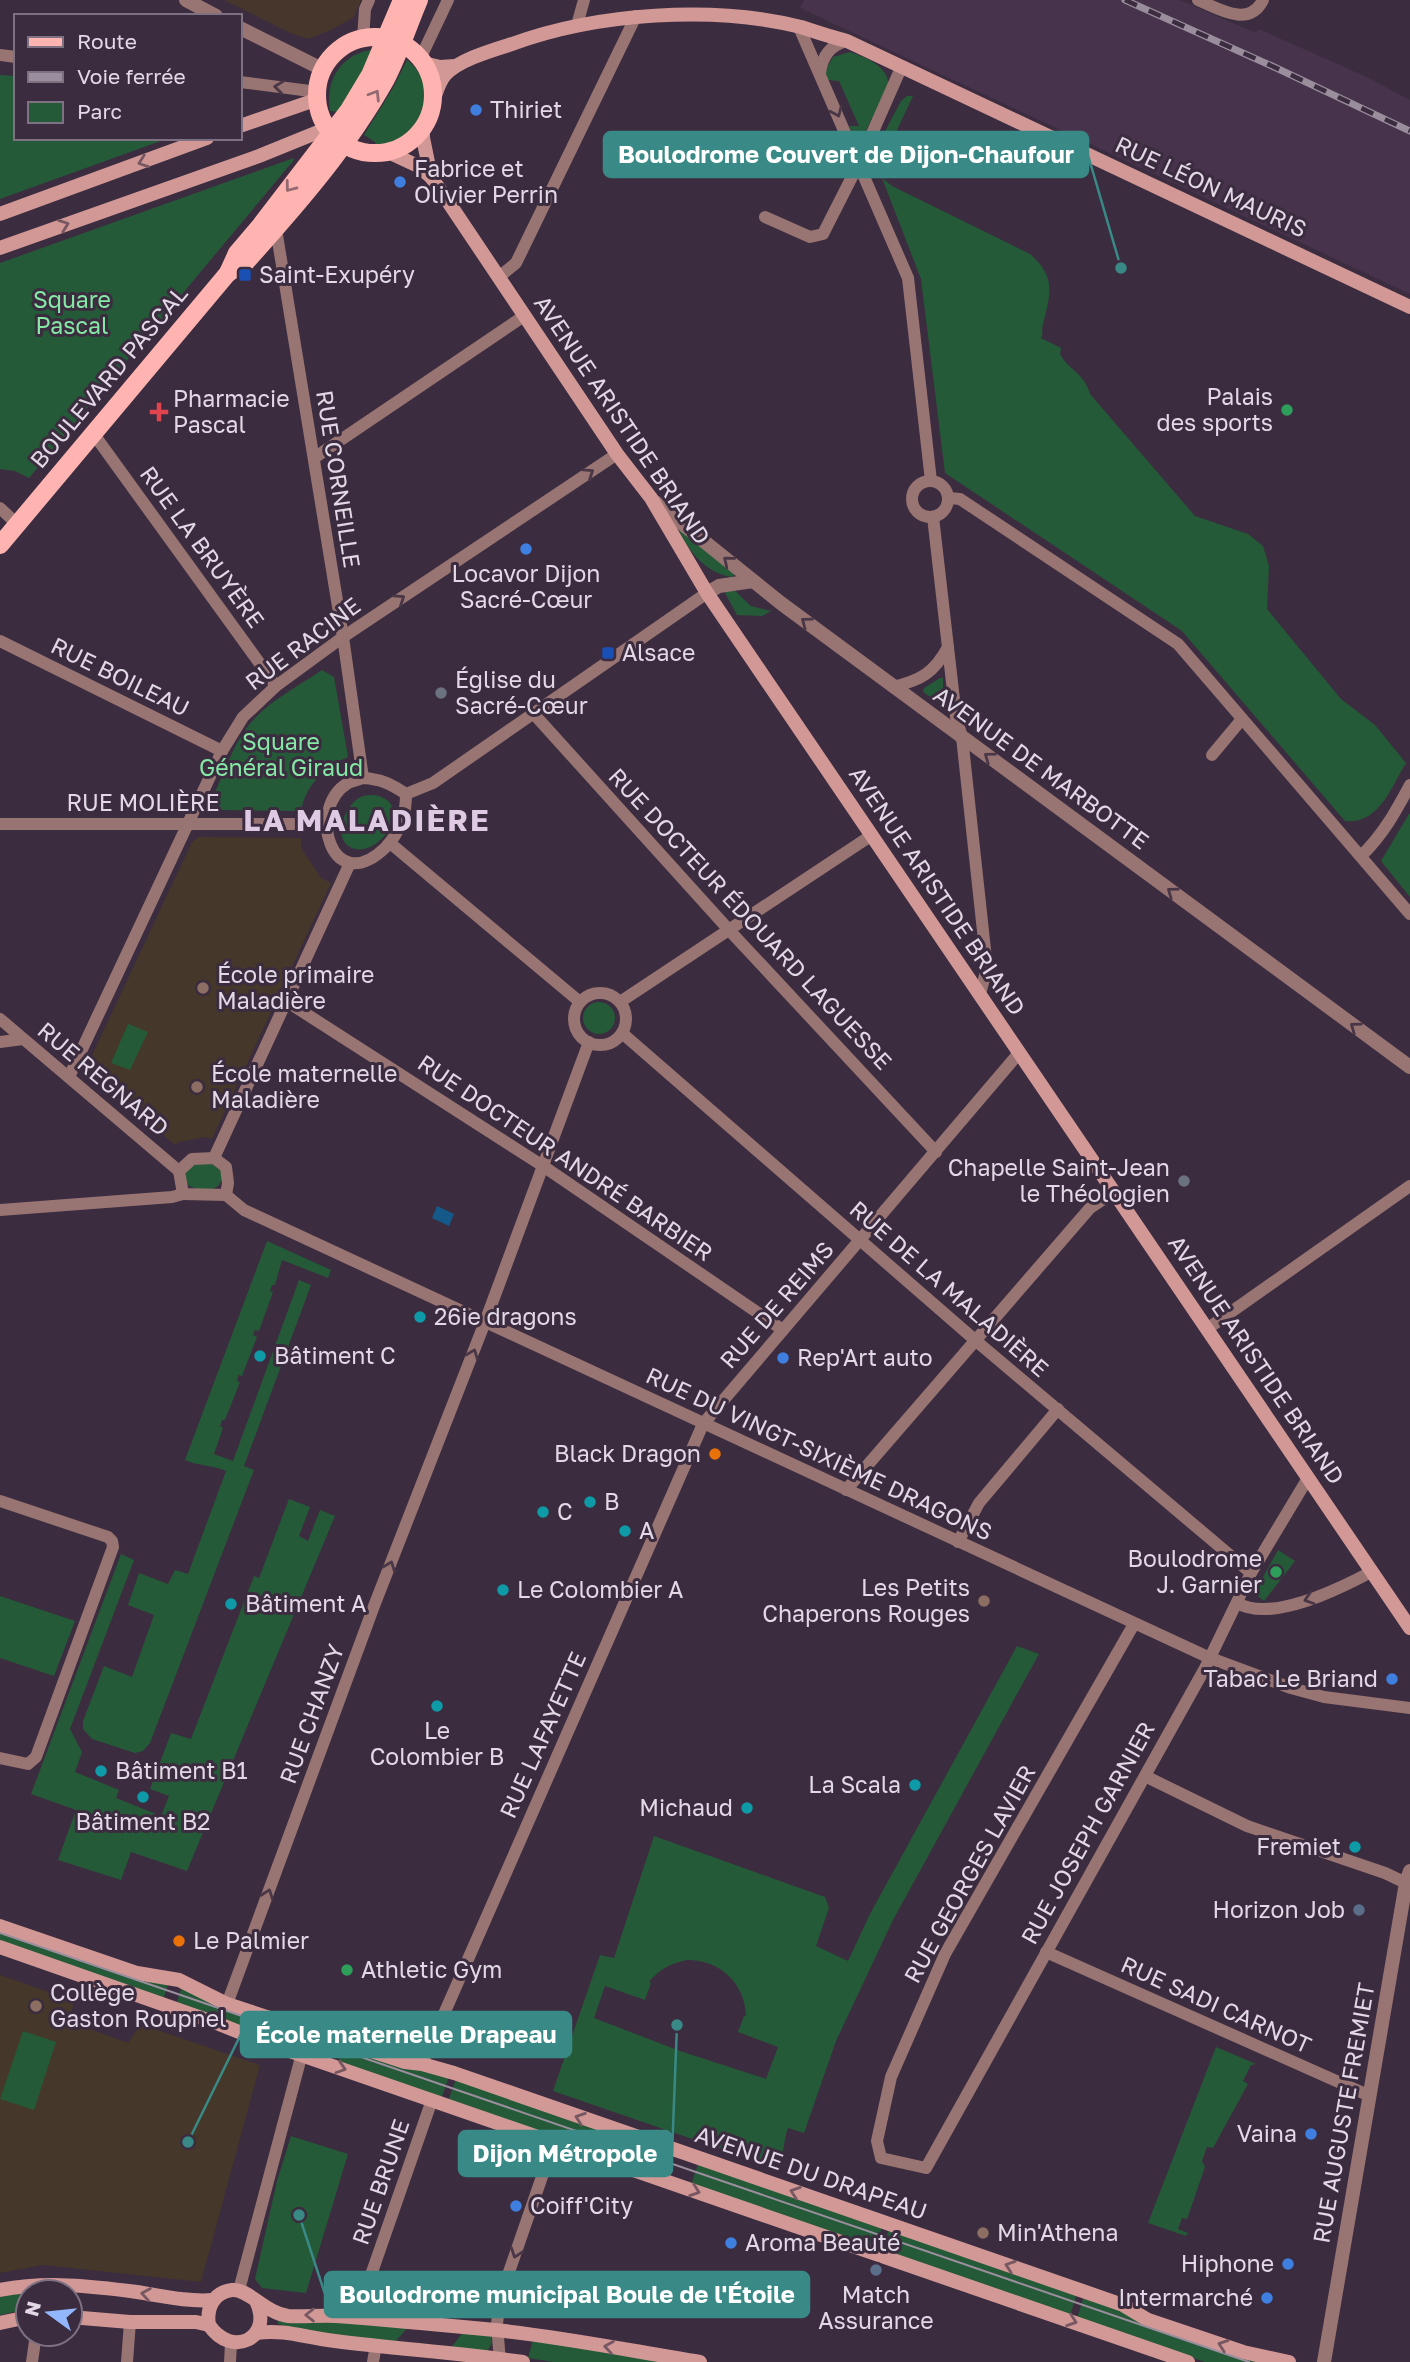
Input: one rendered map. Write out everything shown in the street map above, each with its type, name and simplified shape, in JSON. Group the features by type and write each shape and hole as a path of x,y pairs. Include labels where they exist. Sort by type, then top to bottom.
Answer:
{"main road":[{"path":"0,248 259,156 335,135 386,79 402,0"},
{"path":"394,41 419,0"},
{"name":"RUE LÉON MAURIS","path":"455,66 532,36 577,25 636,16 742,18 799,27 847,41 1410,307"},
{"path":"363,39 394,41 421,61 440,67 455,66 441,81 423,128 412,140 387,152 365,152 335,135 320,112 318,96 324,70 337,52 363,39"},
{"path":"421,61 432,85 432,104"},
{"path":"242,125 318,96"},
{"name":"AVENUE ARISTIDE BRIAND","path":"423,128 431,177"},
{"name":"BOULEVARD PASCAL","path":"228,273 246,262 329,167 335,135"},
{"name":"BOULEVARD PASCAL","path":"0,545 228,273 237,253 335,135"},
{"path":"0,214 202,140"},
{"name":"AVENUE ARISTIDE BRIAND","path":"387,152 411,161 431,177 617,454 651,498 707,593 1410,1628"},
{"name":"AVENUE DU DRAPEAU","path":"0,1926 137,1973 178,1980 227,2004 405,2062 422,2064 1114,2302 1148,2319 1243,2353 1289,2362"},
{"path":"0,1947 302,2056 1188,2362"},
{"path":"84,2287 101,2287 181,2300 213,2300"},
{"path":"523,2362 332,2341 284,2331 256,2333 245,2341 231,2343 220,2338 209,2325 208,2313 213,2300 224,2292 239,2290 268,2309 289,2316 356,2318 498,2330 700,2362"},
{"path":"256,2301 261,2317 256,2333"},
{"path":"84,2319 196,2322 209,2325"}],"street":[{"path":"186,0 212,14"},
{"path":"363,39 365,9 369,0"},
{"path":"421,61 448,0"},
{"path":"577,25 584,0"},
{"path":"1198,0 1238,16 1259,8 1263,0"},
{"path":"499,277 516,263 636,16"},
{"path":"799,27 908,278 931,481"},
{"path":"242,29 324,70"},
{"path":"820,74 822,61 828,52 847,41"},
{"path":"765,217 807,236 817,237 826,229 901,68"},
{"path":"242,82 318,96"},
{"name":"RUE CORNEILLE","path":"276,229 343,637 363,778"},
{"path":"314,458 524,316"},
{"name":"RUE LA BRUYÈRE","path":"93,433 276,686"},
{"name":"RUE RACINE","path":"69,1077 222,751 243,717 276,686 343,637 617,454"},
{"path":"931,481 941,484 948,498 946,509 933,517 920,514 912,499 920,484 931,481"},
{"name":"AVENUE DE MARBOTTE","path":"651,498 753,581 893,687 1410,1068"},
{"path":"948,498 960,499 1178,644 1410,914"},
{"path":"0,508 18,524"},
{"path":"933,517 956,717 962,737 987,968 980,994"},
{"path":"406,794 433,783 707,593 719,586 753,581"},
{"name":"RUE BOILEAU","path":"0,641 222,751"},
{"path":"893,687 927,674 938,664 948,647"},
{"name":"RUE DOCTEUR ÉDOUARD LAGUESSE","path":"533,713 729,930 936,1152"},
{"path":"1212,755 1242,719"},
{"path":"363,778 377,779 390,783 406,794 406,811 400,827 390,843 372,859 361,864 350,863 340,858 331,848 328,811 336,795 347,783 363,778"},
{"path":"1361,856 1375,843 1391,820 1410,785"},
{"name":"RUE MOLIÈRE","path":"0,824 327,824"},
{"path":"620,1002 872,835"},
{"path":"390,843 580,1002"},
{"path":"214,1158 350,863"},
{"path":"607,993 620,1002 626,1017 622,1032 609,1043 601,1045 589,1042 579,1034 575,1012 580,1002 591,995 607,993"},
{"name":"RUE DOCTEUR ANDRÉ BARBIER","path":"286,1002 543,1166 783,1330"},
{"name":"RUE REGNARD","path":"0,1019 179,1171"},
{"name":"RUE DE LA MALADIÈRE","path":"622,1032 975,1340 1251,1573"},
{"path":"0,1042 23,1039"},
{"name":"RUE CHANZY","path":"227,2004 374,1606 485,1322 589,1042"},
{"name":"RUE DE REIMS","path":"703,1424 1019,1053"},
{"path":"0,1210 183,1194 226,1195 226,1167 214,1158 192,1159 179,1171 183,1194"},
{"path":"1207,1329 1410,1186"},
{"path":"846,1490 1090,1208 1114,1192"},
{"name":"RUE DU VINGT-SIXIÈME DRAGONS","path":"226,1195 244,1210 1210,1658 1291,1688 1324,1696 1410,1708"},
{"path":"958,1542 979,1503 1058,1409"},
{"name":"RUE LAFAYETTE","path":"422,2064 703,1424"},
{"name":"RUE JOSEPH GARNIER","path":"881,2158 926,2168 1210,1658 1251,1573 1308,1478"},
{"path":"0,1501 108,1537 113,1546 36,1757 28,1764 0,1758"},
{"path":"1237,1603 1247,1608 1272,1609 1310,1599 1347,1585 1371,1572"},
{"name":"RUE GEORGES LAVIER","path":"881,2158 877,2141 891,2077 945,1954 1134,1623"},
{"path":"1145,1776 1247,1826 1385,1873 1408,1877"},
{"name":"RUE AUGUSTE FREMIET","path":"1324,2362 1408,1877"},
{"name":"RUE SADI CARNOT","path":"1046,1952 1370,2096"},
{"path":"239,2290 308,2031"},
{"name":"RUE BRUNE","path":"356,2318 432,2100"},
{"path":"500,2360 500,2298 554,2142"},
{"path":"127,2362 130,2322"},
{"path":"230,2362 231,2343"},
{"path":"373,2362 376,2346"}],"shaded area":[{"path":"224,0 361,0 354,17 308,39 290,33"},
{"path":"804,0 1180,0 1256,33 1259,29 1369,78 1410,100 1410,294 800,8"},
{"name":"École primaire Maladière","path":"199,837 301,838 301,848 321,878 331,883 212,1139 206,1137 175,1145 89,1073 87,1066 192,842"},
{"path":"0,1975 75,2001 68,2021 128,2043 140,2024 260,2065 201,2282 43,2265 0,2273"}],"green space":[{"path":"370,50 375,55 338,112 330,111 330,90 336,72 350,58"},
{"path":"850,52 870,60 881,68 888,79 889,86 863,136 854,134 850,129 849,126 859,126 839,81 828,80 825,71 833,57"},
{"path":"407,60 418,72 424,86 422,113 415,125 404,135 376,146 375,142 364,135"},
{"path":"0,75 14,76 14,140 163,140 0,199"},
{"path":"907,96 913,96 881,164 880,172 878,154 883,136 901,101"},
{"name":"Square Pascal","path":"294,158 29,478 15,471 0,469 0,263"},
{"path":"882,178 892,186 1030,254 1048,278 1048,303 1041,338 1061,348 1063,359 1084,381 1090,394 1195,516 1248,534 1263,546 1269,566 1267,609 1341,699 1375,725 1406,763 1383,803 1375,811 1357,821 1345,821 1182,631 945,473 921,279"},
{"path":"678,529 736,573 732,577 723,575 699,560"},
{"path":"733,589 751,606 771,611 762,616 737,615 724,591"},
{"name":"Square Général Giraud","path":"322,670 334,677 348,757 317,778 307,793 301,811 219,810 212,799 242,734 273,702"},
{"path":"943,678 943,706 923,692 924,688"},
{"path":"375,795 387,800 393,809 389,829 373,846 352,848 342,838 345,815 359,798"},
{"path":"1410,814 1410,897 1381,861"},
{"path":"599,1002 610,1007 615,1018 610,1029 599,1034 588,1029 583,1018 588,1007"},
{"path":"128,1024 148,1032 130,1070 111,1063"},
{"path":"196,1164 212,1164 223,1172 219,1185 202,1190 184,1182 187,1171"},
{"path":"267,1241 331,1270 328,1278 282,1260 259,1331 255,1330 253,1335 257,1337 242,1376 238,1375 237,1381 240,1382 225,1420 222,1420 220,1426 223,1428 214,1454 233,1461 299,1280 311,1285 244,1466 254,1470 150,1743 143,1751 135,1753 92,1739 83,1729 83,1721 104,1666 132,1677 154,1615 128,1605 139,1573 168,1584 175,1570 188,1574 226,1471 185,1460"},
{"path":"289,1499 310,1507 299,1536 308,1541 320,1510 335,1516 187,1871 131,1852 121,1880 58,1860 76,1810 31,1794 121,1554 134,1560 70,1729 82,1752 75,1772 119,1790 116,1798 161,1816 169,1796 150,1789 171,1733 191,1739 254,1576 259,1578"},
{"name":"Boulodrome J. Garnier","path":"1278,1550 1295,1561 1264,1601 1254,1593"},
{"path":"0,1596 75,1621 54,1676 0,1658"},
{"path":"1017,1646 1039,1654 893,1920 836,2041 804,2133 788,2128 779,2169 553,2091 600,1955 614,1958 654,1836 825,1897 829,1908 816,1946 848,1961 870,1914","holes":["681,1961 699,1961 720,1969 736,1984 741,1993 746,2016 738,2032 778,2047 766,2079 680,2051 594,2018 605,1986 645,2000 651,1983 649,1982 661,1970"]},
{"path":"0,1930 169,1982 163,2000 0,1944"},
{"path":"182,1986 273,2024 268,2039 176,2005"},
{"path":"23,2031 56,2042 34,2110 0,2099"},
{"path":"1216,2047 1256,2064 1251,2065 1243,2081 1248,2084 1213,2148 1207,2147 1202,2161 1205,2167 1187,2219 1182,2218 1178,2229 1188,2233 1186,2236 1148,2223"},
{"path":"344,2048 449,2077 441,2099 338,2063"},
{"path":"456,2079 599,2129 591,2150 448,2101"},
{"path":"291,2136 348,2154 306,2293 262,2288 255,2279 277,2181"},
{"path":"698,2164 882,2227 875,2248 691,2185"},
{"path":"889,2229 1077,2294 1070,2315 881,2251"},
{"path":"14,2293 14,2312 0,2315 0,2295"},
{"path":"1084,2296 1273,2362 1205,2362 1077,2318"},
{"path":"278,2321 410,2325 394,2343 301,2331 278,2324"},
{"path":"464,2331 491,2336 492,2343 487,2352 450,2349"},
{"path":"533,2340 671,2362 553,2362 528,2358"}],"water":[{"path":"437,1206 454,1214 449,1226 432,1218"}],"tram line":[{"path":"0,1933 1249,2362"}],"railway":[{"path":"1125,0 1410,131"}],"place":[{"name":"Thiriet","path":"476,110"},
{"name":"Fabrice et Olivier Perrin","path":"400,182"},
{"name":"Boulodrome Couvert de Dijon-Chaufour","path":"1121,268"},
{"name":"Saint-Exupéry","path":"245,275"},
{"name":"Palais des sports","path":"1287,410"},
{"name":"Pharmacie Pascal","path":"159,412"},
{"name":"Locavor Dijon Sacré-Cœur","path":"526,549"},
{"name":"Alsace","path":"608,653"},
{"name":"Église du Sacré-Cœur","path":"441,693"},
{"name":"École primaire Maladière","path":"203,988"},
{"name":"École maternelle Maladière","path":"197,1087"},
{"name":"Chapelle Saint-Jean le Théologien","path":"1184,1181"},
{"name":"26ie dragons","path":"420,1317"},
{"name":"Bâtiment C","path":"260,1356"},
{"name":"Rep'Art auto","path":"783,1358"},
{"name":"Black Dragon","path":"715,1454"},
{"name":"B","path":"590,1502"},
{"name":"C","path":"543,1512"},
{"name":"A","path":"625,1531"},
{"name":"Boulodrome J. Garnier","path":"1276,1572"},
{"name":"Le Colombier A","path":"503,1590"},
{"name":"Les Petits Chaperons Rouges","path":"984,1601"},
{"name":"Bâtiment A","path":"231,1604"},
{"name":"Tabac Le Briand","path":"1392,1679"},
{"name":"Le Colombier B","path":"437,1706"},
{"name":"Bâtiment B1","path":"101,1771"},
{"name":"La Scala","path":"915,1785"},
{"name":"Bâtiment B2","path":"143,1797"},
{"name":"Michaud","path":"747,1808"},
{"name":"Fremiet","path":"1355,1847"},
{"name":"Horizon Job","path":"1359,1910"},
{"name":"Le Palmier","path":"179,1941"},
{"name":"Athletic Gym","path":"347,1970"},
{"name":"Collège Gaston Roupnel","path":"36,2006"},
{"name":"Dijon Métropole","path":"677,2025"},
{"name":"Vaina","path":"1311,2134"},
{"name":"École maternelle Drapeau","path":"188,2142"},
{"name":"Coiff'City","path":"516,2206"},
{"name":"Boulodrome municipal Boule de l'Étoile","path":"299,2215"},
{"name":"Min'Athena","path":"983,2233"},
{"name":"Aroma Beauté","path":"731,2243"},
{"name":"Hiphone","path":"1288,2264"},
{"name":"Match Assurance","path":"876,2270"},
{"name":"Intermarché","path":"1267,2298"}],"district":[{"name":"LA MALADIÈRE","path":"367,821"}]}
